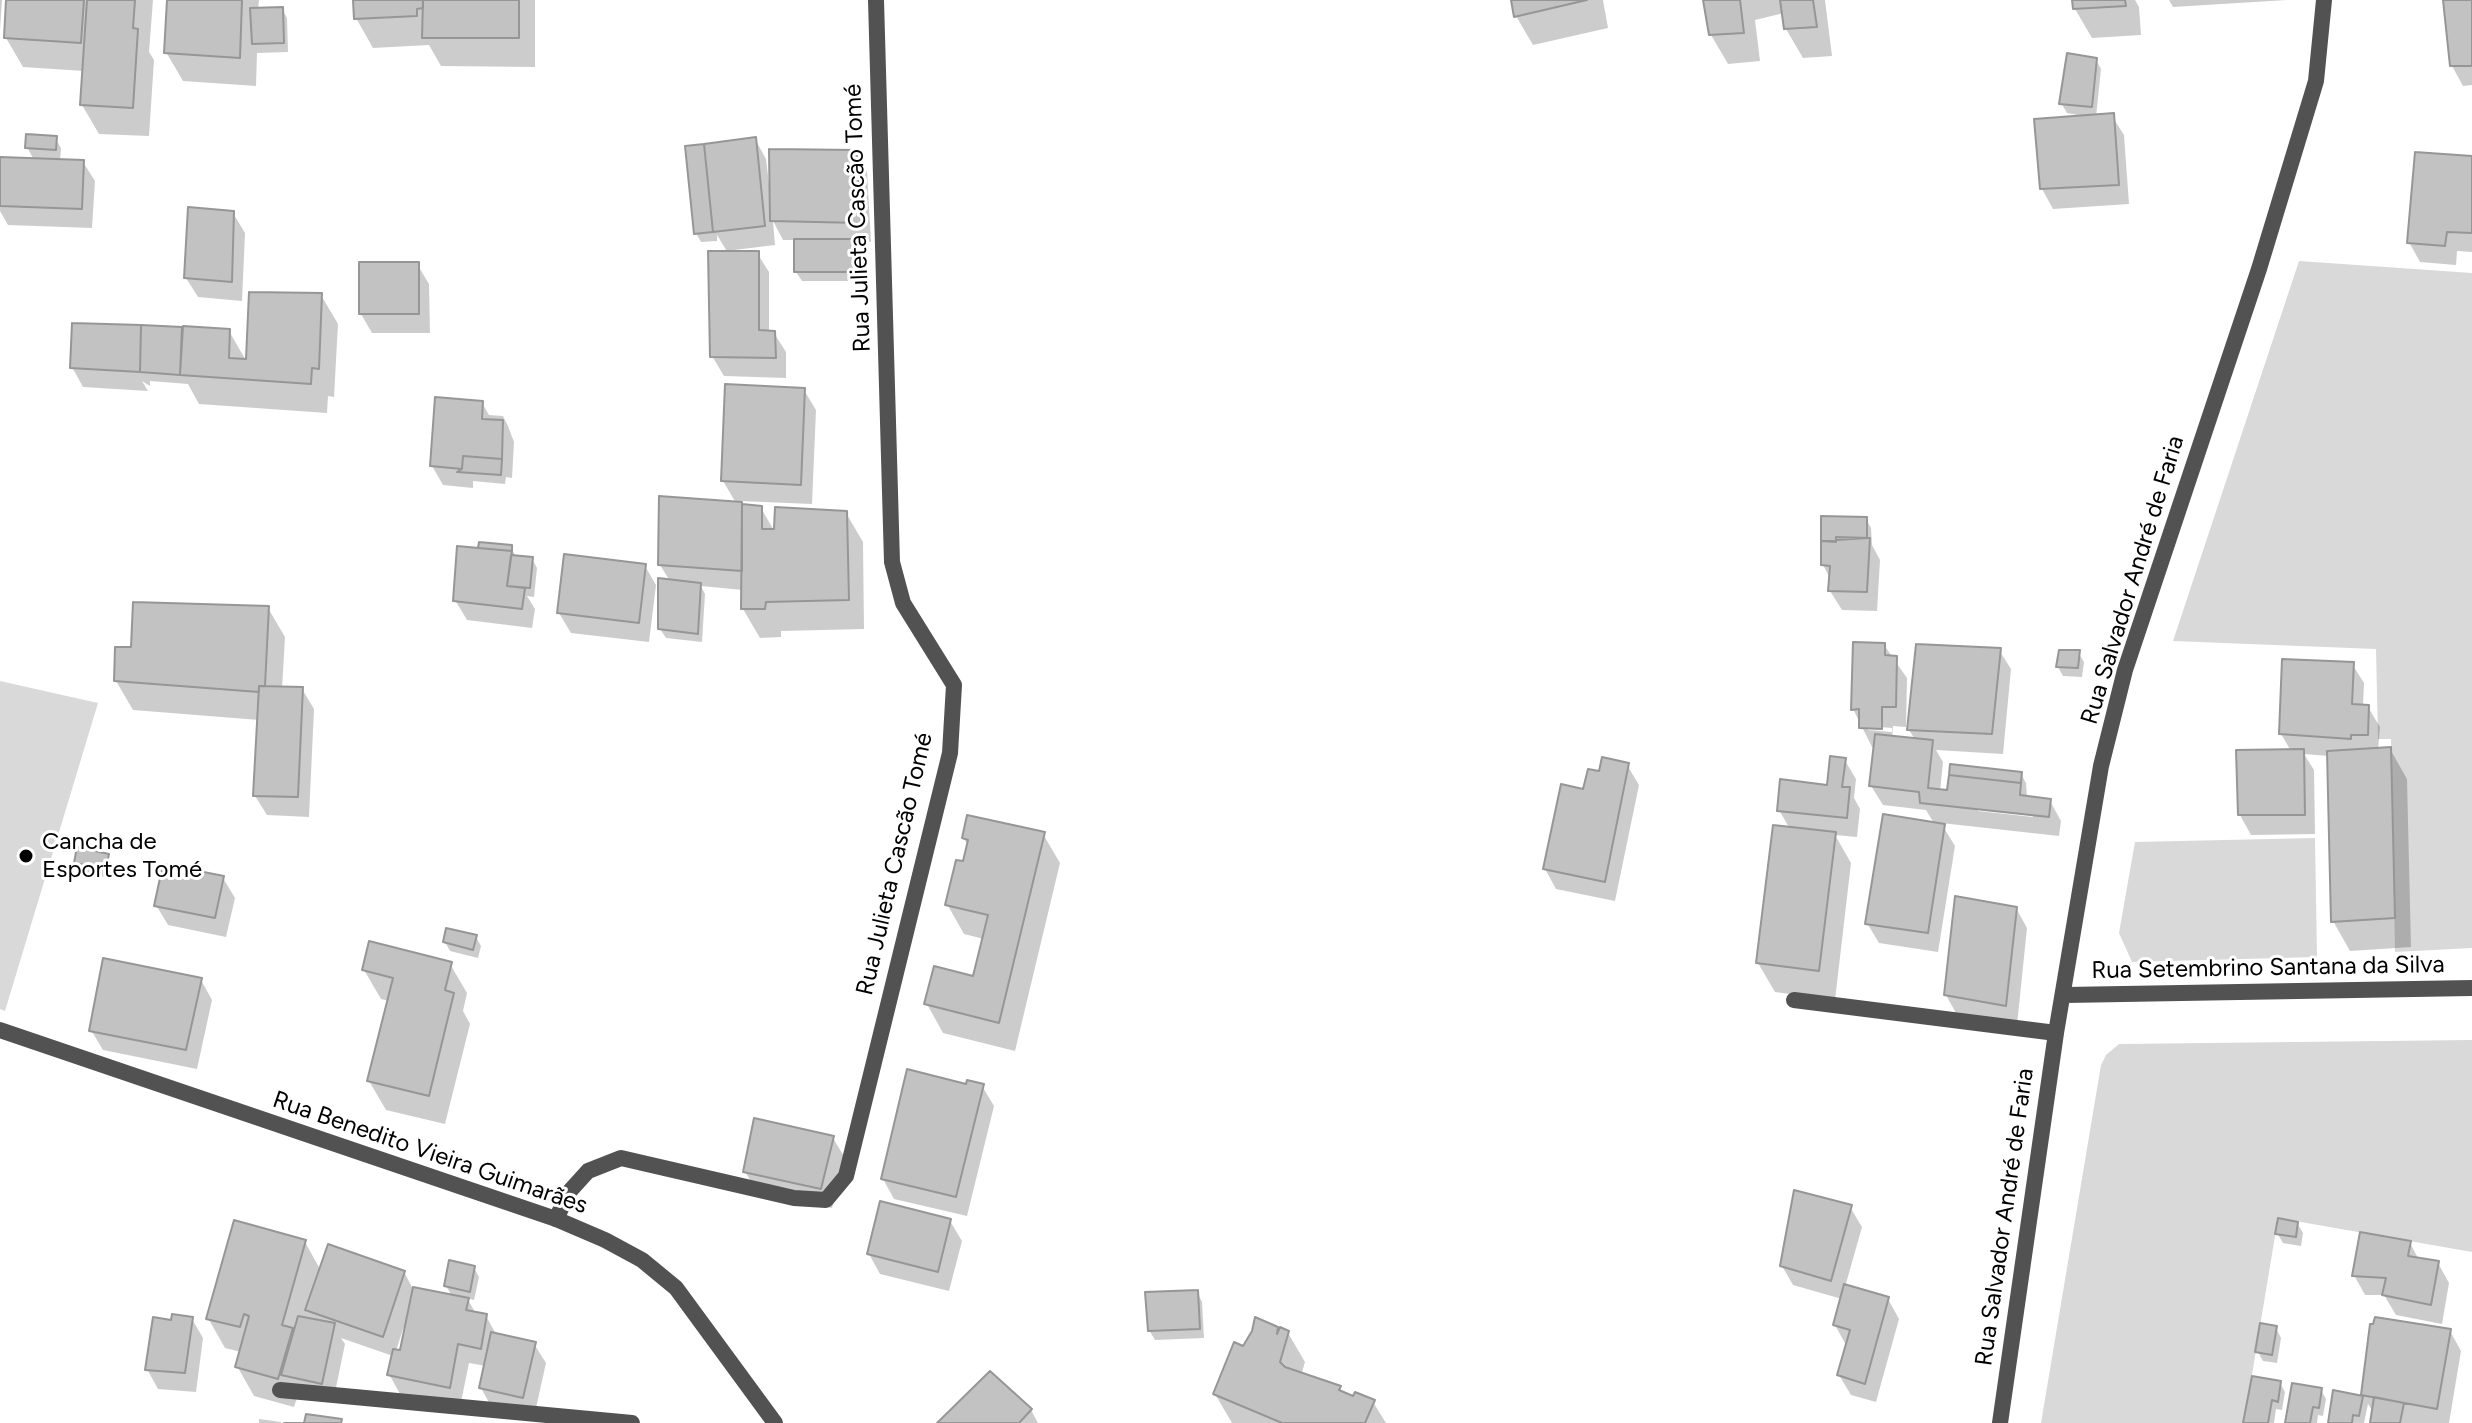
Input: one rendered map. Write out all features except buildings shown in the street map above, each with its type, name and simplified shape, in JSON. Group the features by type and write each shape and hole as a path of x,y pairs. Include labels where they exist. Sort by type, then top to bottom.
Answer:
{"street":[{"name":"Rua Julieta Cascão Tomé","path":"556,1219 569,1192 588,1171 621,1158 794,1198 826,1200 846,1176 950,753 954,685 903,603 892,562 876,0"},
{"name":"Rua Salvador André de Faria","path":"2000,1423 2056,1033 2065,995 2101,766 2125,670 2259,269 2316,81 2324,0"},
{"name":"Rua Setembrino Santana da Silva","path":"2065,995 2472,988"},
{"path":"1794,1000 2056,1033"},
{"name":"Rua Benedito Vieira Guimarães","path":"0,1030 556,1219 642,1260 676,1288 775,1423"},
{"path":"280,1390 632,1423"}],"shaded area":[{"path":"2299,261 2472,273 2472,948 2395,952 2391,739 2378,739 2376,649 2173,641"},
{"name":"Cancha de Esportes Tomé","path":"0,681 98,703 5,1011 0,1009"},
{"path":"2315,838 2317,957 2132,962 2119,933 2135,842"},
{"path":"2472,1040 2472,1252 2278,1218 2244,1423 2041,1423 2101,1065 2106,1055 2119,1044"}],"place":[{"name":"Cancha de Esportes Tomé","path":"26,856"}]}
